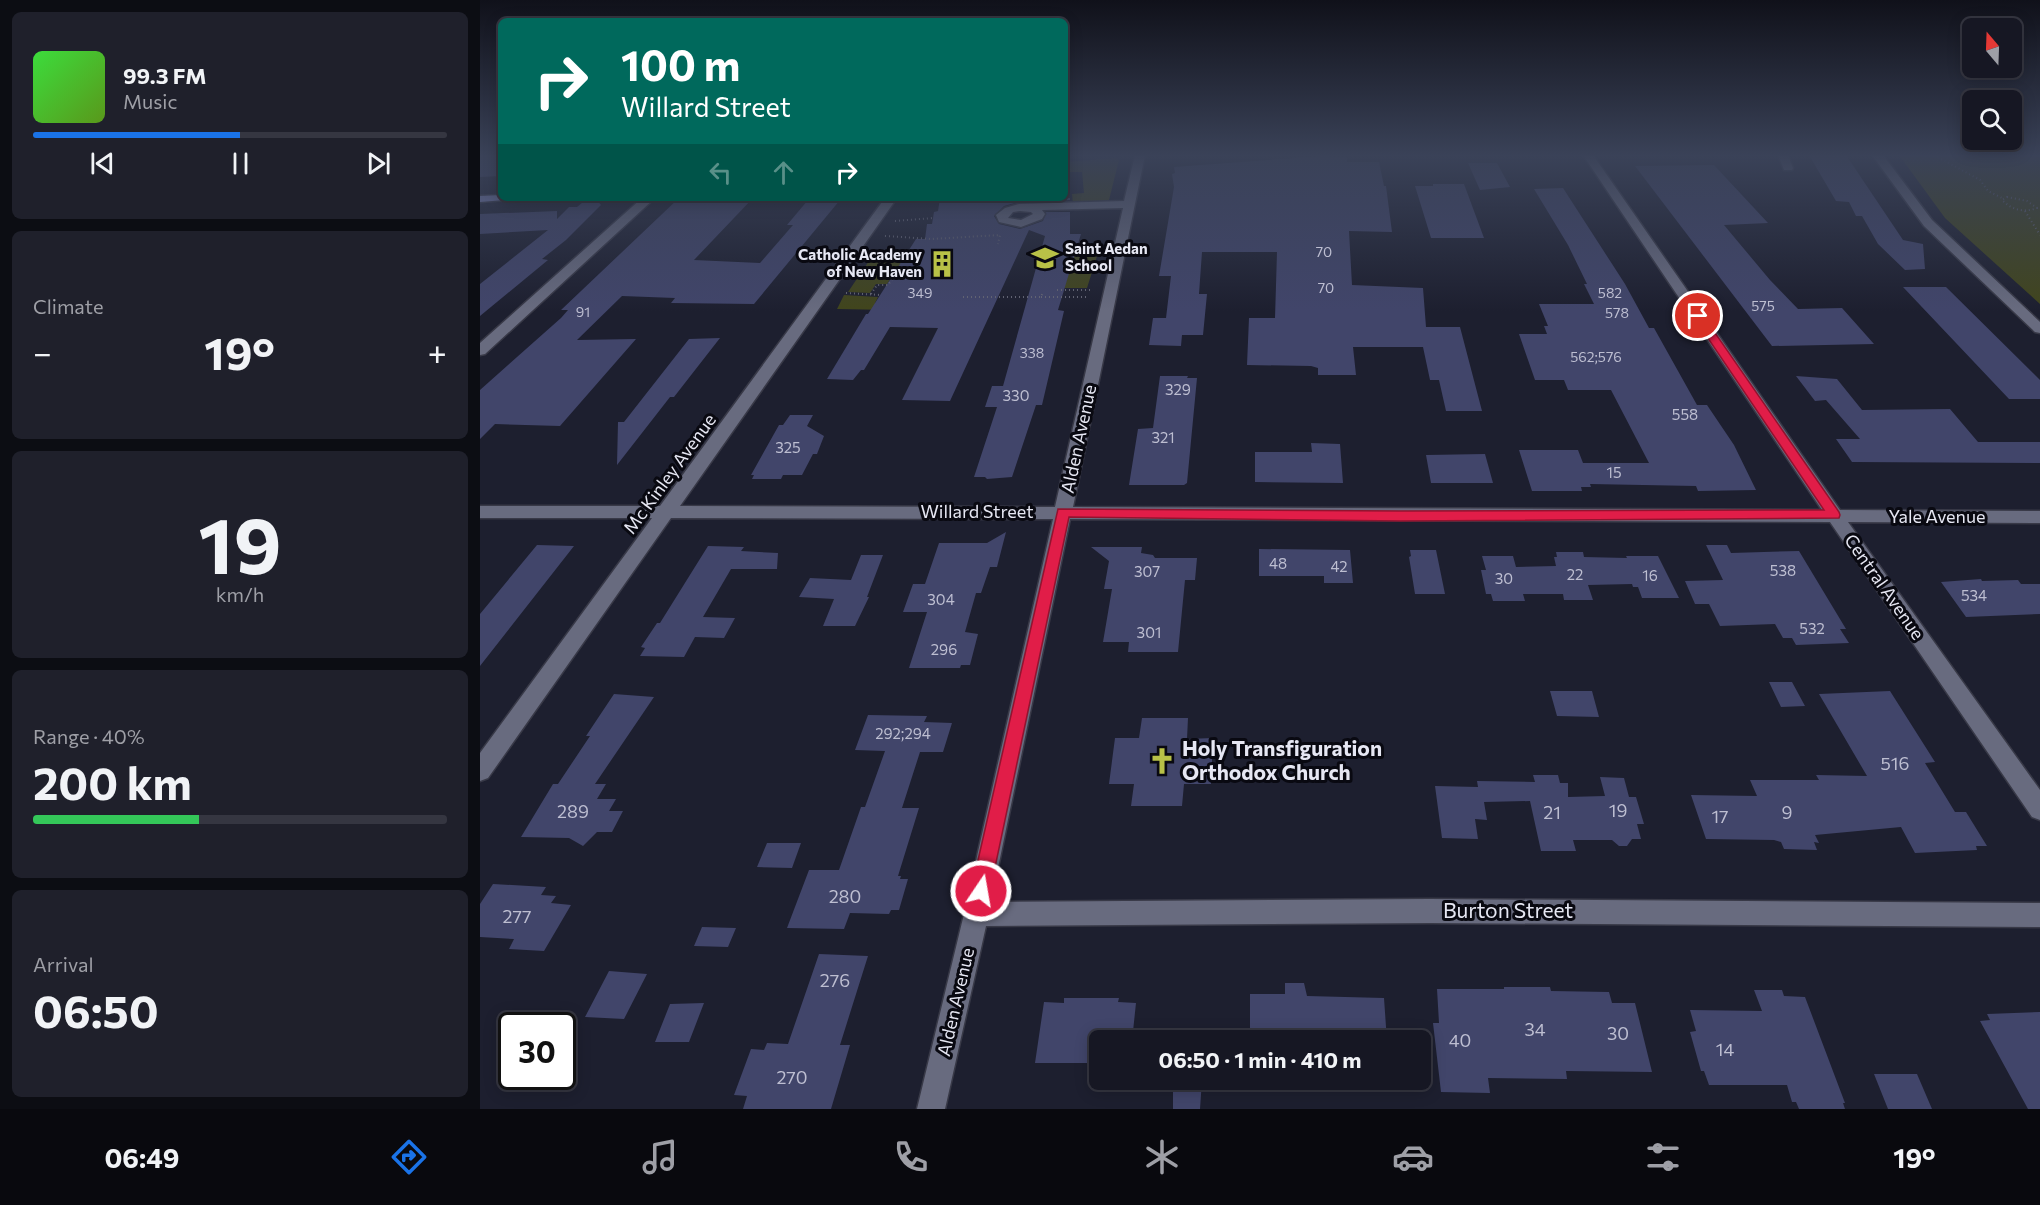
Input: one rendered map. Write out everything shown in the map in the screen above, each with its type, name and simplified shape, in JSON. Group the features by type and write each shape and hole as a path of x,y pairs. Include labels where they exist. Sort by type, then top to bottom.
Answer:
{"street":[{"path":"480,351 639,207"},
{"name":"Mc Kinley Avenue","path":"480,771 885,207"},
{"path":"1031,207 1039,207"},
{"name":"Alden Avenue","path":"931,1109 976,914 1129,207"},
{"name":"Central Avenue","path":"1623,207 1834,515 2040,809"},
{"path":"1916,207 1928,223 2040,329"},
{"name":"Willard Street","path":"480,512 1063,512 1401,516 1834,515"},
{"name":"Yale Avenue","path":"1834,515 2040,517"},
{"name":"Burton Street","path":"976,914 1430,910 2040,915"}],"path":[{"path":"2011,207 2025,211 2036,207"},
{"path":"2025,211 2040,235"},
{"path":"895,221 933,218"},
{"path":"884,236 931,239 1000,235 998,244"},
{"path":"1076,250 1101,251"},
{"path":"873,253 907,254"},
{"path":"871,294 877,285 888,285 896,274 904,274"},
{"path":"1057,290 1091,290"},
{"path":"1041,297 1043,292"},
{"path":"845,293 881,295"},
{"path":"963,297 1089,297"}],"green space":[{"path":"1937,207 2040,207 2040,304 1945,218"},
{"path":"1075,253 1098,253 1087,288 1064,288"},
{"path":"873,255 906,256 906,273 895,272 887,284 876,284 870,293 848,292"},
{"path":"844,295 878,297 875,303 894,304 890,310 837,309"}],"building":[{"path":"569,207 599,207 566,240 542,259 548,260 480,316 480,284 548,230 480,234 480,214 557,211 557,219"},
{"path":"670,207 745,207 694,260 760,263 793,225 787,225 802,207 834,207 754,304 671,303 675,298 622,296 577,340 636,339 560,426 495,424 480,439 480,390 568,310 561,310"},
{"path":"939,207 1003,207 994,216 999,224 1020,229 1043,221 1046,212 1070,212 1070,234 1081,234 1058,310 1064,311 1042,405 1036,405 1012,477 987,479 974,477 997,407 985,407 992,386 1003,386 1045,236 1029,230 950,401 902,400 938,328 890,327 864,370 861,370 853,380 827,379 866,314 916,239 925,239 927,224 932,224 934,212 938,211"},
{"path":"1171,207 1389,207 1392,232 1349,231 1352,285 1423,288 1426,327 1460,327 1482,411 1446,411 1439,380 1430,380 1423,347 1353,347 1356,375 1318,375 1318,368 1311,366 1247,365 1249,318 1275,318 1277,252 1202,252 1199,294 1207,294 1203,335 1182,335 1181,346 1149,345 1153,318 1166,318 1171,276 1159,276"},
{"path":"1421,207 1472,207 1484,238 1431,238"},
{"path":"1545,207 1575,207 1625,284 1649,328 1654,328 1697,405 1707,405 1734,445 1756,490 1698,491 1696,486 1590,484 1591,487 1581,487 1582,491 1532,491 1519,450 1578,450 1583,463 1649,463 1611,390 1568,390 1564,380 1535,380 1519,334 1547,334 1544,326 1548,326 1539,304 1594,304 1568,245"},
{"path":"1666,207 1753,207 1768,223 1724,225 1770,280 1798,309 1842,308 1874,344 1772,346"},
{"path":"1851,207 1881,207 1903,240 1923,244 1925,269 1905,270 1878,244 1862,216 1856,216"},
{"path":"1903,287 1946,287 2040,380 2040,399 2009,399"},
{"path":"720,338 617,465 618,422 624,422 689,339"},
{"path":"1160,376 1197,378 1187,483 1184,485 1129,485 1138,429 1153,428"},
{"path":"1796,376 1837,379 1862,410 1950,409 1978,442 2040,442 2040,463 1852,462 1836,439 1860,439 1826,400 1815,401"},
{"path":"790,415 813,415 807,426 824,436 817,454 813,454 802,475 783,475 781,479 752,479 754,475 751,475 779,425 783,425"},
{"path":"1311,443 1340,444 1343,483 1255,482 1255,452 1312,452"},
{"path":"1485,454 1493,483 1431,483 1426,455"},
{"path":"1006,532 997,567 990,567 981,593 976,593 965,632 978,634 970,665 961,665 960,668 909,668 927,612 903,612 913,584 925,584 939,543 987,543"},
{"path":"537,545 574,546 480,666 480,614"},
{"path":"1706,545 1727,545 1731,553 1799,551 1846,629 1840,629 1849,643 1796,645 1792,638 1783,638 1775,624 1720,626 1709,604 1695,604 1685,581 1723,580"},
{"path":"708,546 744,547 741,551 778,553 777,569 731,569 703,617 735,618 724,638 695,637 684,657 640,656 645,648 641,647 657,623 660,623"},
{"path":"1091,547 1142,547 1141,553 1153,555 1155,558 1197,558 1195,580 1185,580 1178,652 1128,652 1129,642 1103,642 1112,589 1104,589 1109,561"},
{"path":"1259,549 1350,550 1353,583 1324,583 1324,576 1259,576"},
{"path":"1410,550 1436,550 1445,594 1415,594"},
{"path":"1556,552 1583,552 1584,557 1658,556 1679,598 1642,598 1638,587 1633,587 1632,584 1588,585 1593,600 1564,600 1563,594 1523,594 1525,601 1493,601 1491,594 1486,594 1481,570 1486,570 1482,556 1513,556 1516,567 1556,566 1554,557 1557,557"},
{"path":"861,555 883,555 867,597 869,597 855,626 823,626 834,599 799,597 810,578 851,580"},
{"path":"1981,579 1982,581 2018,580 2021,584 2040,584 2040,614 1966,617 1941,582"},
{"path":"1769,682 1792,682 1805,706 1781,707"},
{"path":"1550,691 1592,691 1599,717 1557,716"},
{"path":"1890,691 1935,762 1925,763 1955,812 1966,812 1987,846 1976,846 1977,850 1915,853 1901,827 1815,835 1819,843 1814,842 1817,850 1784,849 1781,842 1774,840 1706,839 1691,795 1757,796 1750,780 1819,780 1816,775 1867,776 1819,694"},
{"path":"614,694 654,697 595,784 606,784 597,799 616,799 609,811 623,811 612,832 597,832 583,846 569,838 521,837 553,784 558,784 590,736 586,736"},
{"path":"868,715 927,716 924,722 952,723 943,752 920,752 902,808 919,808 898,876 901,876 900,879 908,879 899,910 891,910 889,914 850,913 844,929 787,928 809,870 839,870 861,807 865,807 885,751 855,750"},
{"name":"Holy Transfiguration Orthodox Church","path":"1142,718 1188,718 1187,739 1213,738 1211,784 1184,784 1182,806 1131,806 1134,784 1109,784 1115,738 1139,738"},
{"path":"1533,775 1558,775 1560,783 1568,783 1568,797 1605,796 1600,777 1624,778 1629,797 1636,797 1644,824 1637,824 1641,839 1632,839 1627,846 1619,846 1612,840 1573,840 1576,851 1541,851 1530,801 1484,802 1487,820 1475,819 1478,839 1442,838 1435,786 1478,787 1477,781 1535,782"},
{"path":"767,843 801,843 792,868 757,867"},
{"path":"493,884 546,887 541,895 556,896 551,903 571,905 544,951 509,949 514,939 480,937 480,904"},
{"path":"702,927 736,928 728,947 694,946"},
{"path":"819,954 868,956 840,1045 850,1045 831,1109 743,1109 747,1096 734,1095 751,1049 764,1050 767,1043 788,1044"},
{"path":"609,971 647,974 624,1019 585,1017"},
{"path":"1285,983 1304,983 1307,996 1384,998 1386,1030 1250,1030 1250,994 1285,994"},
{"path":"1504,987 1550,987 1551,991 1609,992 1612,1003 1635,1003 1652,1072 1566,1071 1567,1079 1488,1078 1490,1093 1441,1092 1433,1023 1439,1023 1437,989 1504,989"},
{"path":"1754,990 1782,990 1784,996 1805,997 1845,1103 1843,1103 1845,1109 1799,1109 1796,1102 1792,1102 1787,1085 1709,1085 1704,1071 1701,1071 1690,1032 1696,1031 1690,1010 1762,1011"},
{"path":"1064,998 1119,998 1118,1002 1136,1003 1133,1030 1089,1030 1089,1063 1035,1063 1044,1002 1064,1003"},
{"path":"704,1003 689,1042 655,1042 670,1004"},
{"path":"2040,1012 2040,1109 2028,1109 1980,1021 1990,1020 1987,1014"},
{"path":"1874,1074 1917,1074 1932,1109 1888,1109"},
{"path":"1173,1090 1201,1090 1200,1109 1173,1109"}],"place":[{"name":"Saint Aedan School","path":"1045,258"},
{"name":"Catholic Academy of New Haven","path":"942,264"},
{"name":"Holy Transfiguration Orthodox Church","path":"1162,761"}],"route":[{"path":"981,891 1063,512 1401,516 1834,515 1698,316"}]}
